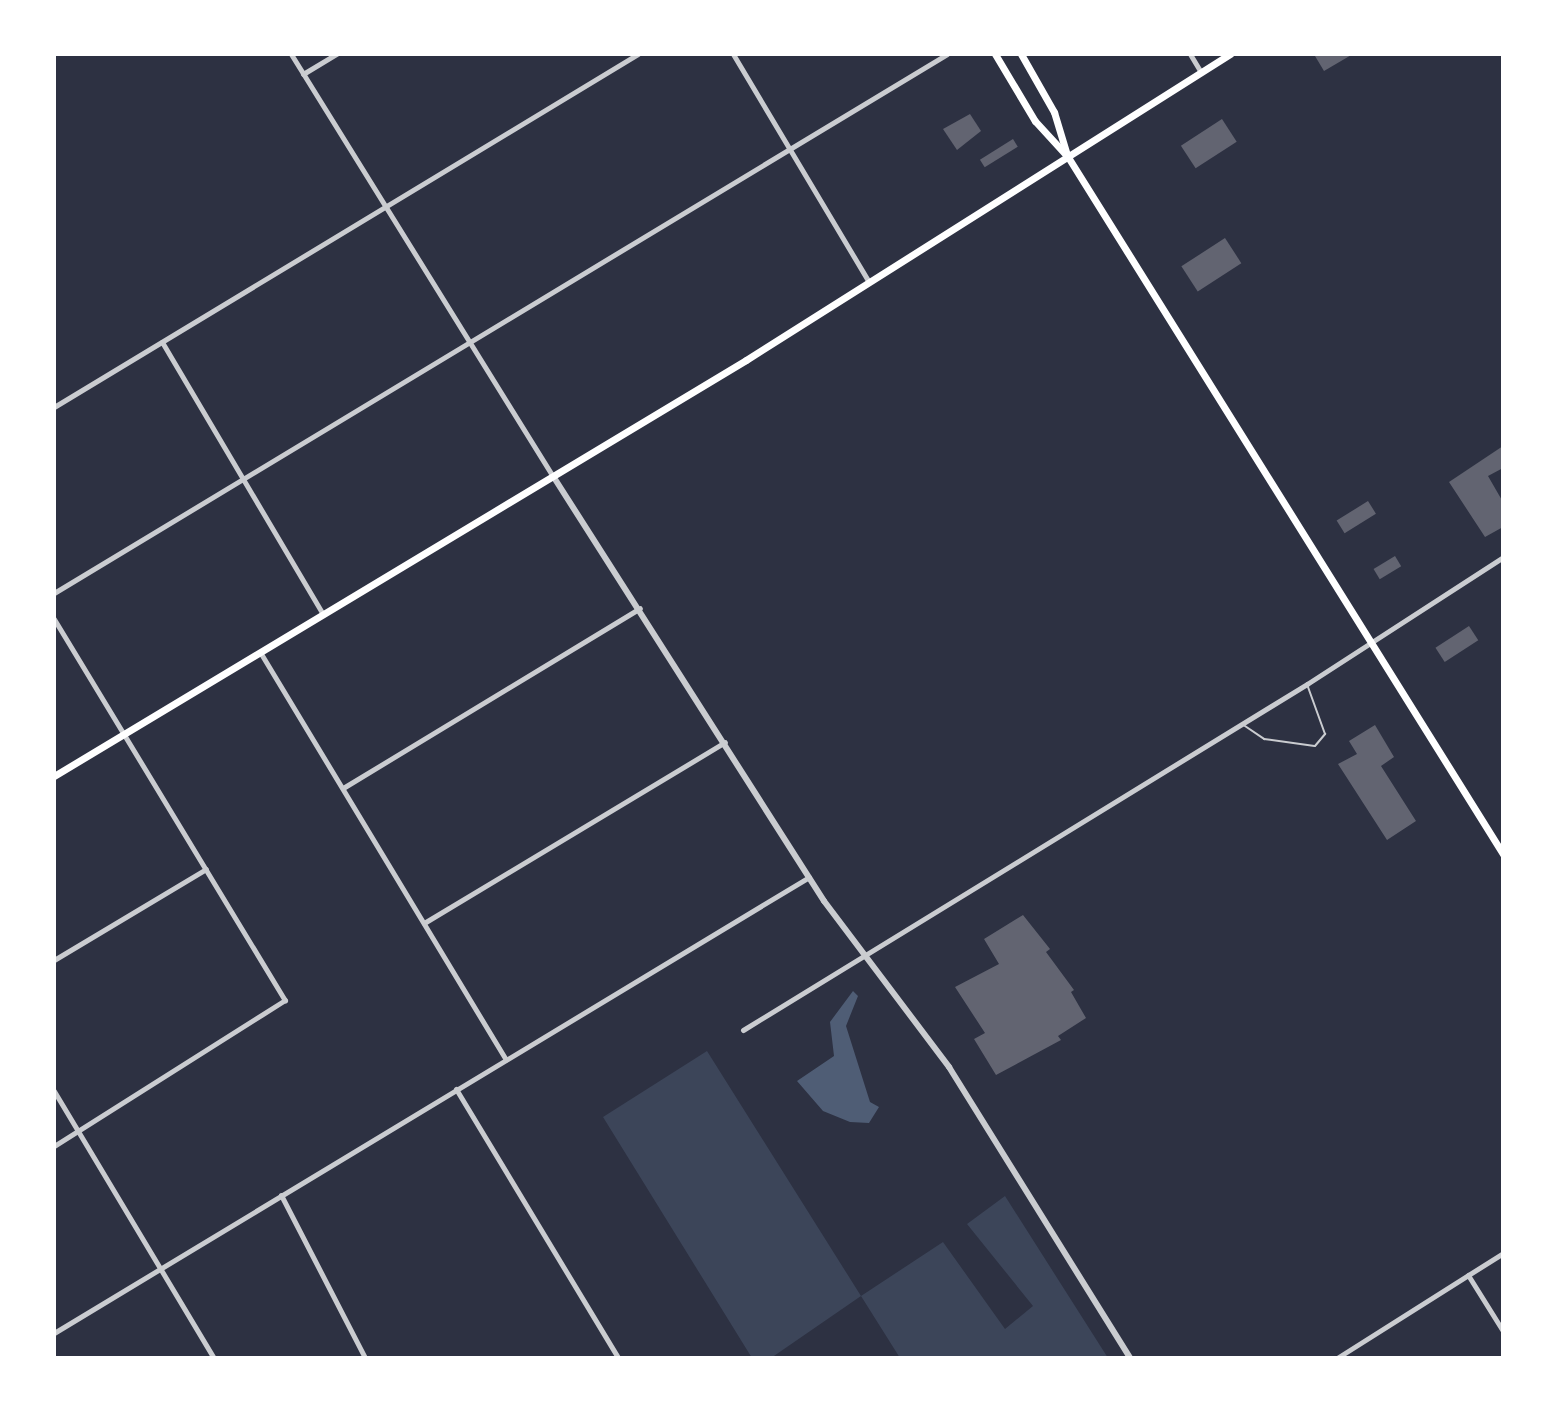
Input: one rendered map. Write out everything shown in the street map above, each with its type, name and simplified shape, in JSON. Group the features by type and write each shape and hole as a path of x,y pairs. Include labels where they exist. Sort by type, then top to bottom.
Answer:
{"main road":[{"path":"995,54 1035,121 1068,157 1503,854"},
{"path":"1021,54 1054,112 1068,157"},
{"path":"54,776 869,282 1230,54"}],"street":[{"path":"291,54 553,476 809,877 949,1067 1130,1358"},
{"path":"303,74 336,54"},
{"path":"54,407 638,54"},
{"path":"733,54 869,282"},
{"path":"54,593 947,54"},
{"path":"1190,54 1201,72"},
{"path":"162,342 323,614"},
{"path":"743,1030 1307,684 1503,557"},
{"path":"343,788 640,608"},
{"path":"54,619 285,1000 54,1146"},
{"path":"260,652 506,1059"},
{"path":"424,923 725,742"},
{"path":"54,960 206,869"},
{"path":"54,1333 809,877"},
{"path":"456,1089 618,1358"},
{"path":"54,1091 214,1358"},
{"path":"281,1195 365,1358"},
{"path":"1337,1358 1503,1253"},
{"path":"1468,1275 1503,1331"}],"lane":[{"path":"1241,724 1264,739 1315,746 1323,739 1323,720 1307,684"}],"shaded area":[{"path":"853,991 858,996 846,1026 870,1102 879,1107 869,1123 850,1122 823,1111 797,1081 834,1056 830,1022"},
{"path":"707,1051 861,1296 771,1358 752,1358 603,1117"},
{"path":"1005,1196 1108,1358 900,1358 861,1296 943,1242 1005,1329 1033,1306 967,1224"}],"building":[{"path":"1353,54 1324,71 1315,56"},
{"path":"970,114 981,131 957,150 943,129"},
{"path":"1222,119 1237,142 1196,168 1181,146"},
{"path":"1013,139 1018,147 985,167 980,160"},
{"path":"1225,238 1241,263 1198,291 1181,266"},
{"path":"1503,446 1503,468 1488,476 1503,502 1503,527 1485,537 1449,482"},
{"path":"1368,501 1376,514 1345,533 1337,521"},
{"path":"1395,556 1401,566 1380,579 1374,569"},
{"path":"1469,626 1478,640 1445,662 1435,648"},
{"path":"1375,725 1394,757 1381,766 1416,821 1387,840 1338,764 1357,754 1349,741"},
{"path":"1023,915 1050,949 1046,952 1074,990 1071,992 1086,1018 1058,1036 1061,1040 996,1075 974,1039 985,1033 955,987 999,964 984,939"}]}
